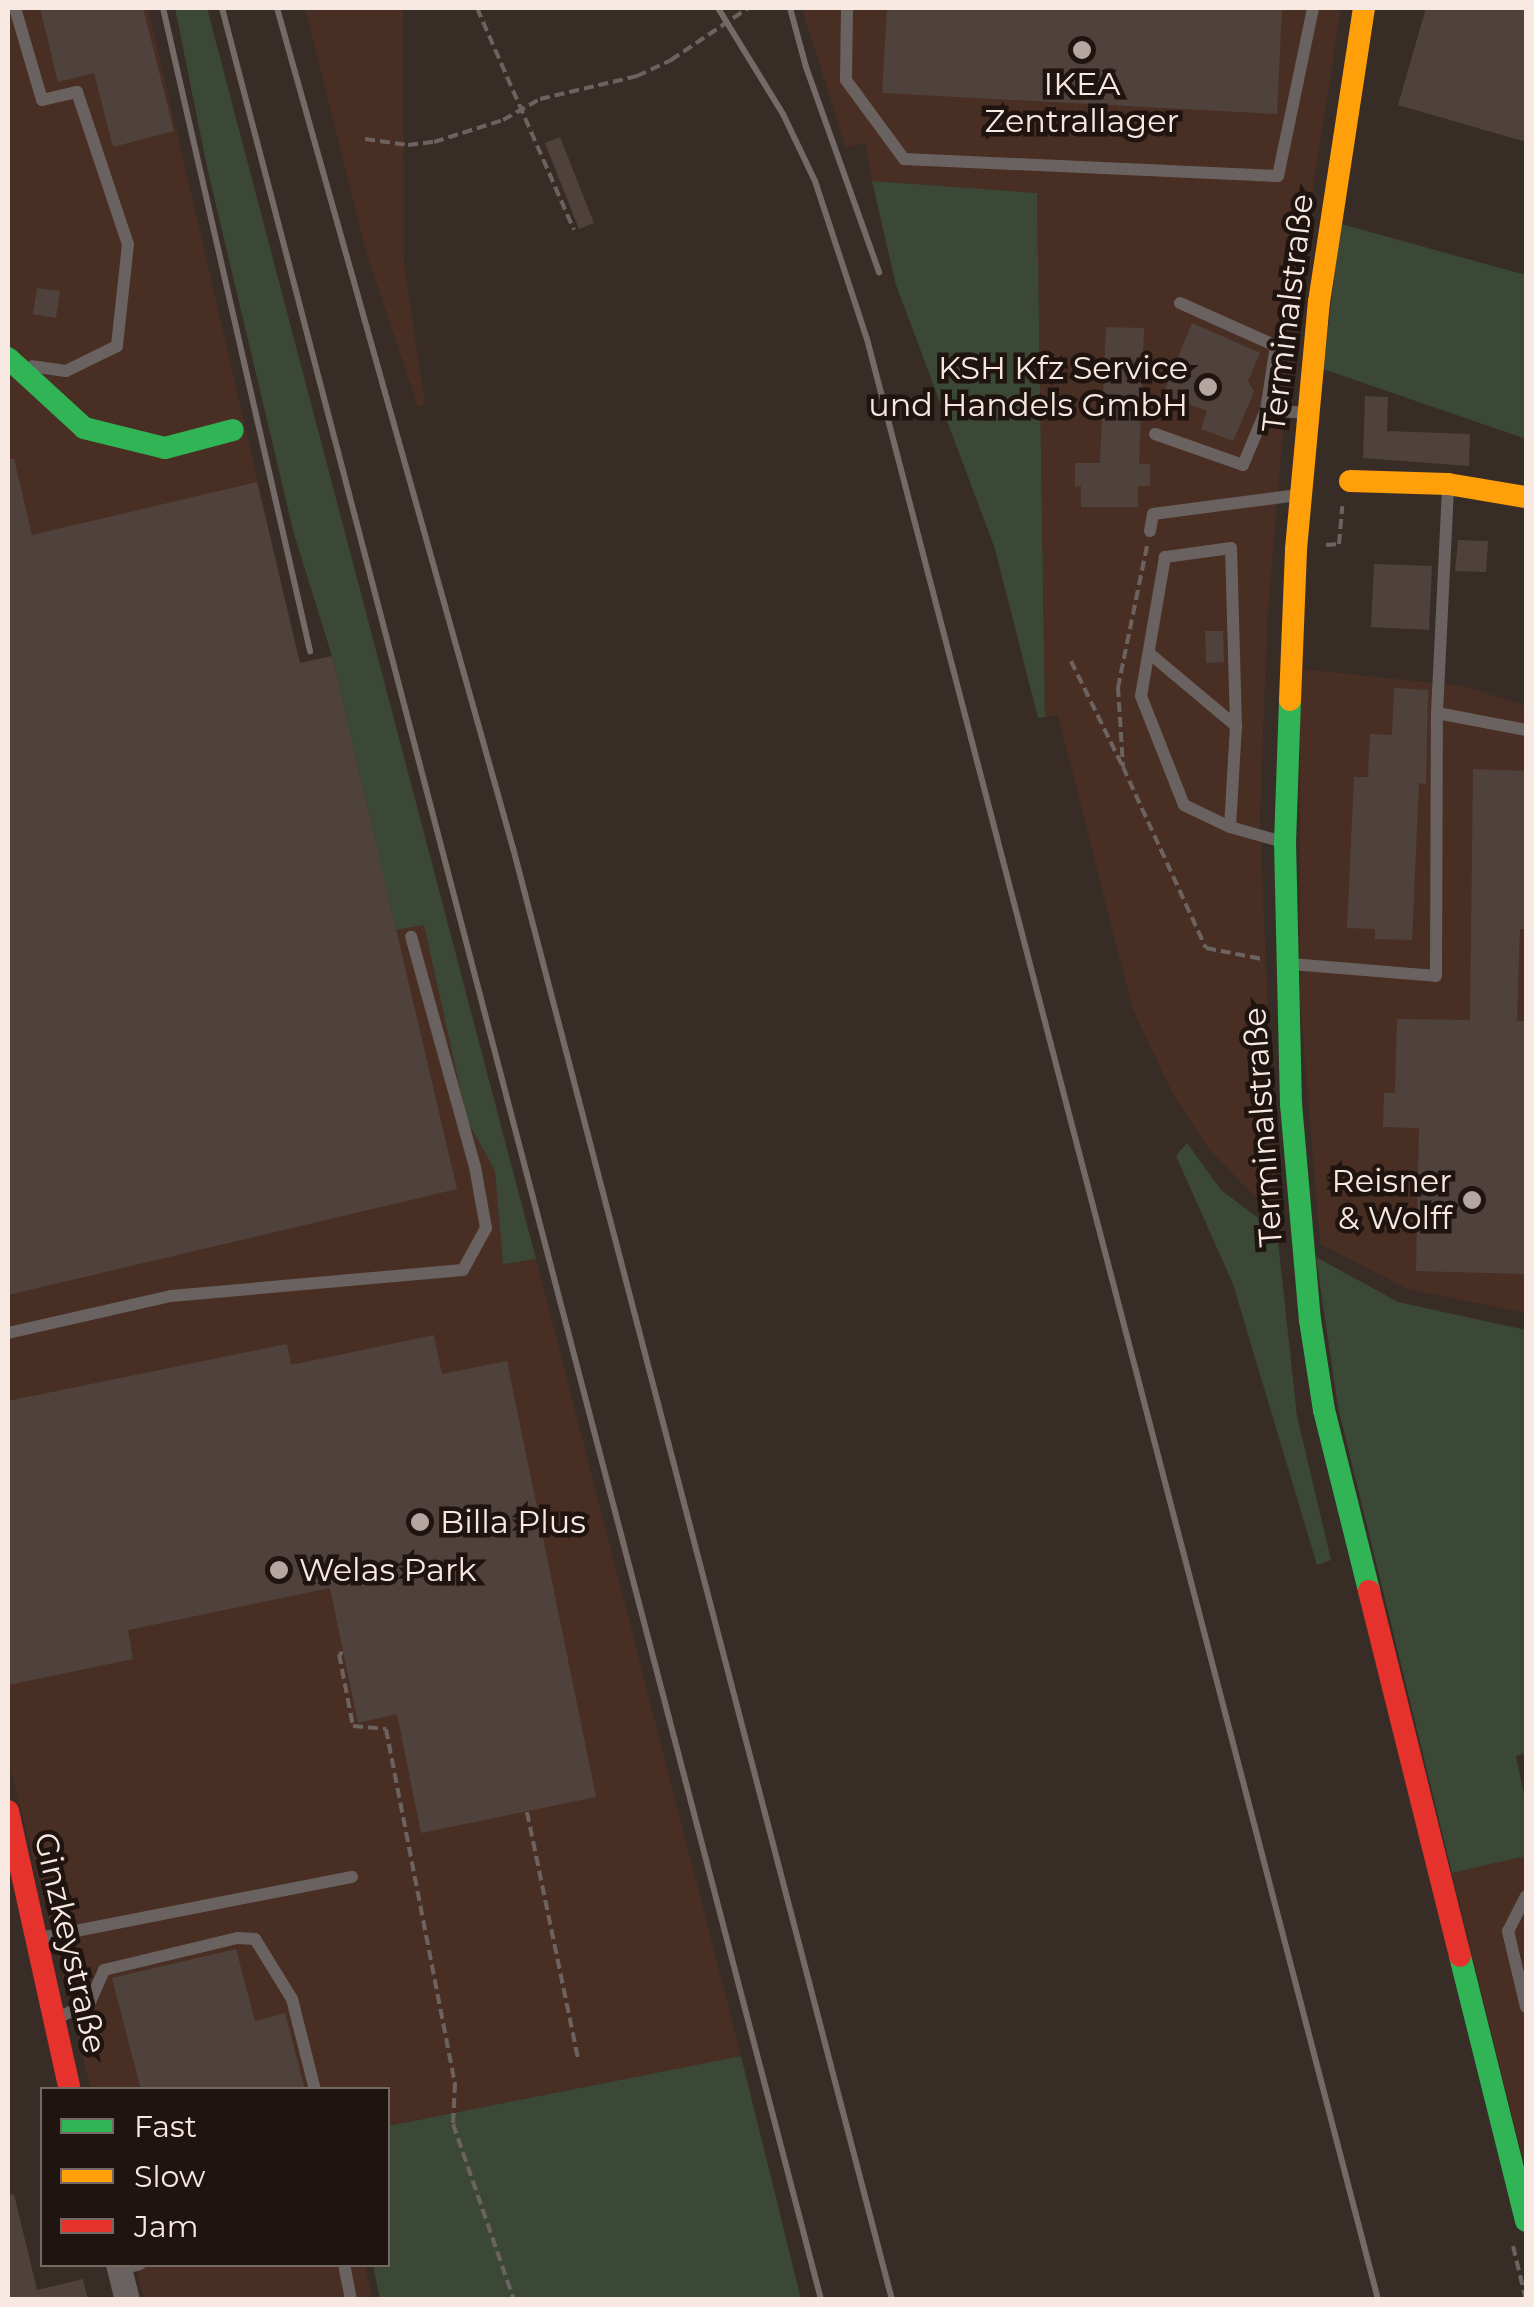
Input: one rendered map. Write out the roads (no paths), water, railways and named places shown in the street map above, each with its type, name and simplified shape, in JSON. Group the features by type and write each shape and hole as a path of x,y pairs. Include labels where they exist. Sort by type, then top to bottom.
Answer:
{"street":[{"name":"Terminalstraße","path":"1364,8 1337,171 1296,549 1285,842 1291,1104 1310,1320 1324,1410 1526,2221"},
{"path":"12,361 84,428 165,448 233,430"},
{"path":"1350,481 1448,484 1526,497"},
{"name":"Ginzkeystraße","path":"8,1811 33,1939 69,2087"},
{"path":"8,1944 33,1939"},
{"path":"126,2267 127,2300"}],"lane":[{"path":"12,361 66,371 117,346 128,244 77,92 42,100 15,8"},
{"path":"848,8 846,80 904,158 1278,176 1313,8"},
{"path":"1154,434 1242,465 1266,410 1276,346 1180,303"},
{"path":"1266,410 1308,414"},
{"path":"1286,963 1436,976 1437,713 1448,484"},
{"path":"1150,532 1153,514 1300,495"},
{"path":"1230,827 1236,726 1231,548 1165,557 1141,696 1184,804 1230,827 1285,842"},
{"path":"1148,653 1236,726"},
{"path":"1437,713 1526,730"},
{"path":"8,1333 171,1296 464,1270 486,1228 475,1167 411,937"},
{"path":"33,1939 352,1876"},
{"path":"1526,1896 1508,1931 1526,2007"},
{"path":"51,2020 90,2004 104,1970 237,1938 255,1939 292,1999 314,2087"},
{"path":"345,2267 351,2300"}],"railway":[{"path":"163,8 310,651"},
{"path":"222,8 821,2300"},
{"path":"277,8 513,848 892,2300"},
{"path":"718,8 783,114 815,181 867,339 1378,2300"},
{"path":"790,8 806,67 879,272"}],"place":[{"name":"IKEA Zentrallager","path":"1082,50"},
{"name":"KSH Kfz Service und Handels GmbH","path":"1208,387"},
{"name":"Reisner & Wolff","path":"1472,1200"},
{"name":"Billa Plus","path":"420,1522"},
{"name":"Welas Park","path":"279,1570"}]}
